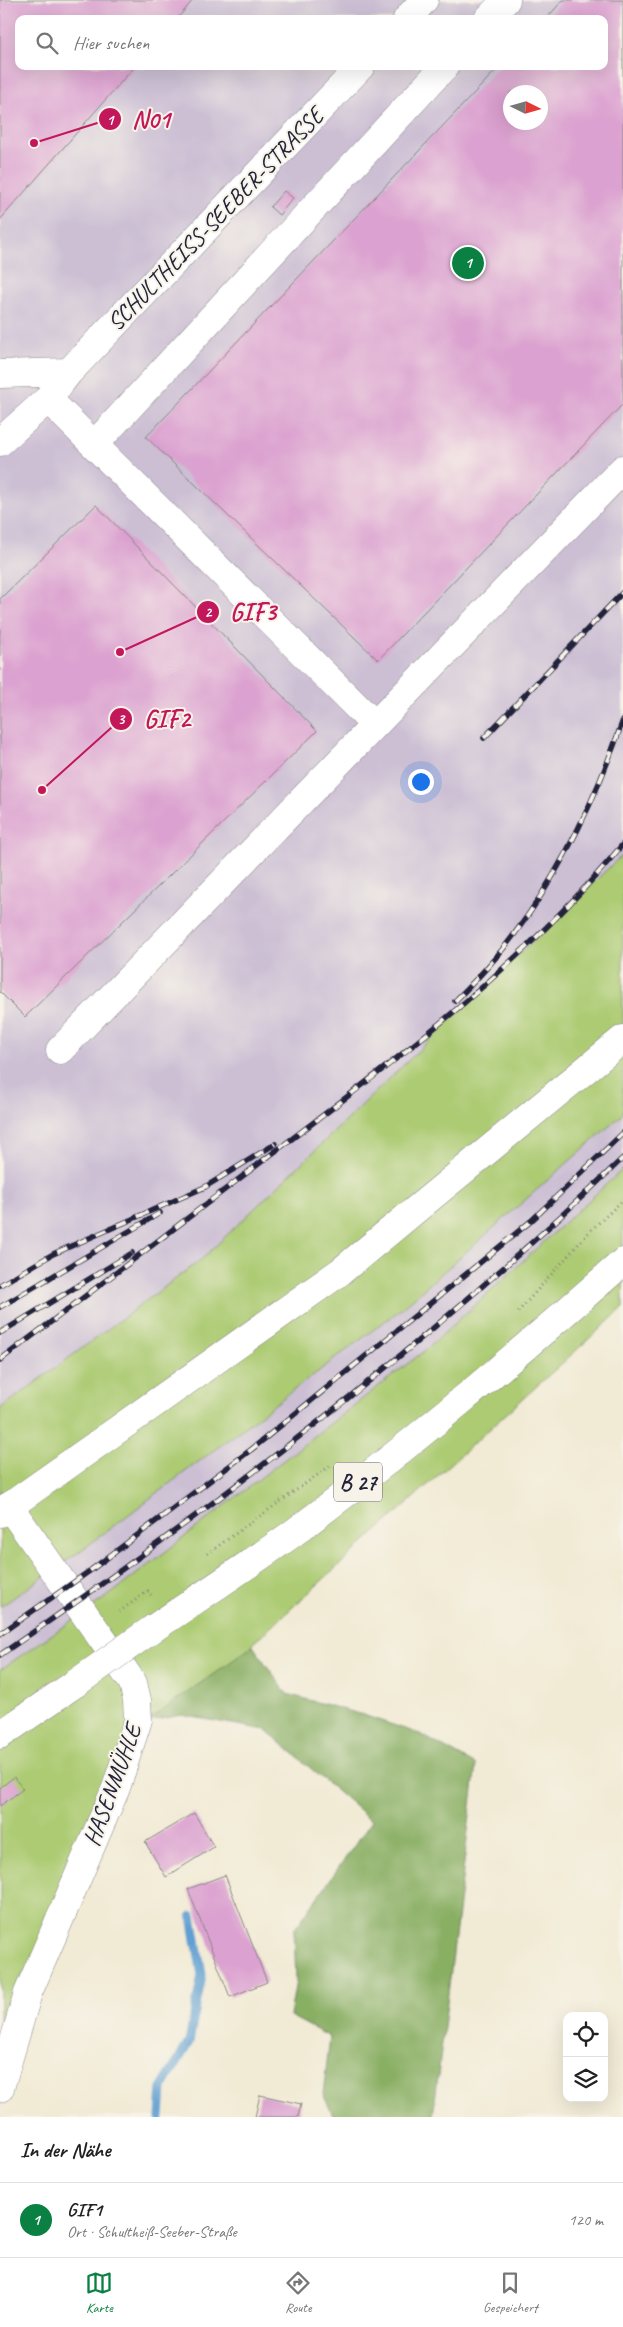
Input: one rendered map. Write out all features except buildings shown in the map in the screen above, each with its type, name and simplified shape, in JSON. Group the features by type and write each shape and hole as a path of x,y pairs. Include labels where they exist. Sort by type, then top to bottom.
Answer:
{"main road":[{"path":"411,15 424,0"},
{"path":"492,15 506,0"},
{"name":"SCHULTHEISS-SEEBER-STRASSE","path":"0,442 48,399 69,372 357,70"},
{"path":"94,445 440,70"},
{"path":"0,374 69,372"},
{"path":"48,399 374,724"},
{"path":"60,1050 374,724 623,470"},
{"path":"4,1509 340,1272 623,1039"},
{"name":"B 27","path":"0,1735 292,1534 406,1445 554,1323 623,1262"},
{"name":"HASENMÜHLE","path":"0,2088 28,1993 116,1788 138,1720 137,1700 133,1683 4,1509"}],"path":[{"path":"513,1317 589,1232 623,1200"},
{"path":"201,1559 330,1465"},
{"path":"120,1611 148,1591 152,1597 159,1591"}],"shaded area":[{"path":"0,0 623,0 623,854 201,1260 0,1409"},
{"path":"623,1114 623,1169 428,1348 111,1594 0,1670 0,1607 79,1552 401,1309"}],"green space":[{"path":"623,854 623,1114 401,1309 79,1552 0,1607 0,1409 201,1260"},
{"path":"623,1169 623,1308 252,1644 253,1646 146,1722 0,2065 0,1670 111,1594 428,1348"},
{"path":"253,1646 287,1694 360,1714 420,1734 476,1765 433,2117 334,2117 323,2094 330,2037 290,2016 296,1980 294,1930 372,1821 266,1730 181,1715 146,1722"}],"waterway":[{"path":"160,2117 162,2088 189,2042 202,1975 192,1916"}],"railway":[{"path":"484,738 623,592"},
{"path":"455,1001 506,945 547,886 562,860 602,777 623,720"},
{"path":"0,1360 366,1082 457,1009 544,930 585,888 623,844"},
{"path":"0,1634 91,1570 252,1449 531,1221 623,1133"},
{"path":"0,1285 53,1254 205,1187 275,1144"},
{"path":"0,1655 163,1540 322,1419 475,1292 623,1158"},
{"path":"0,1307 160,1213"},
{"path":"0,1333 132,1253"}],"place":[{"name":"N01","path":"34,143"},
{"name":"GIF1","path":"468,263"},
{"name":"GIF3","path":"120,652"},
{"name":"GIF2","path":"42,790"}]}
